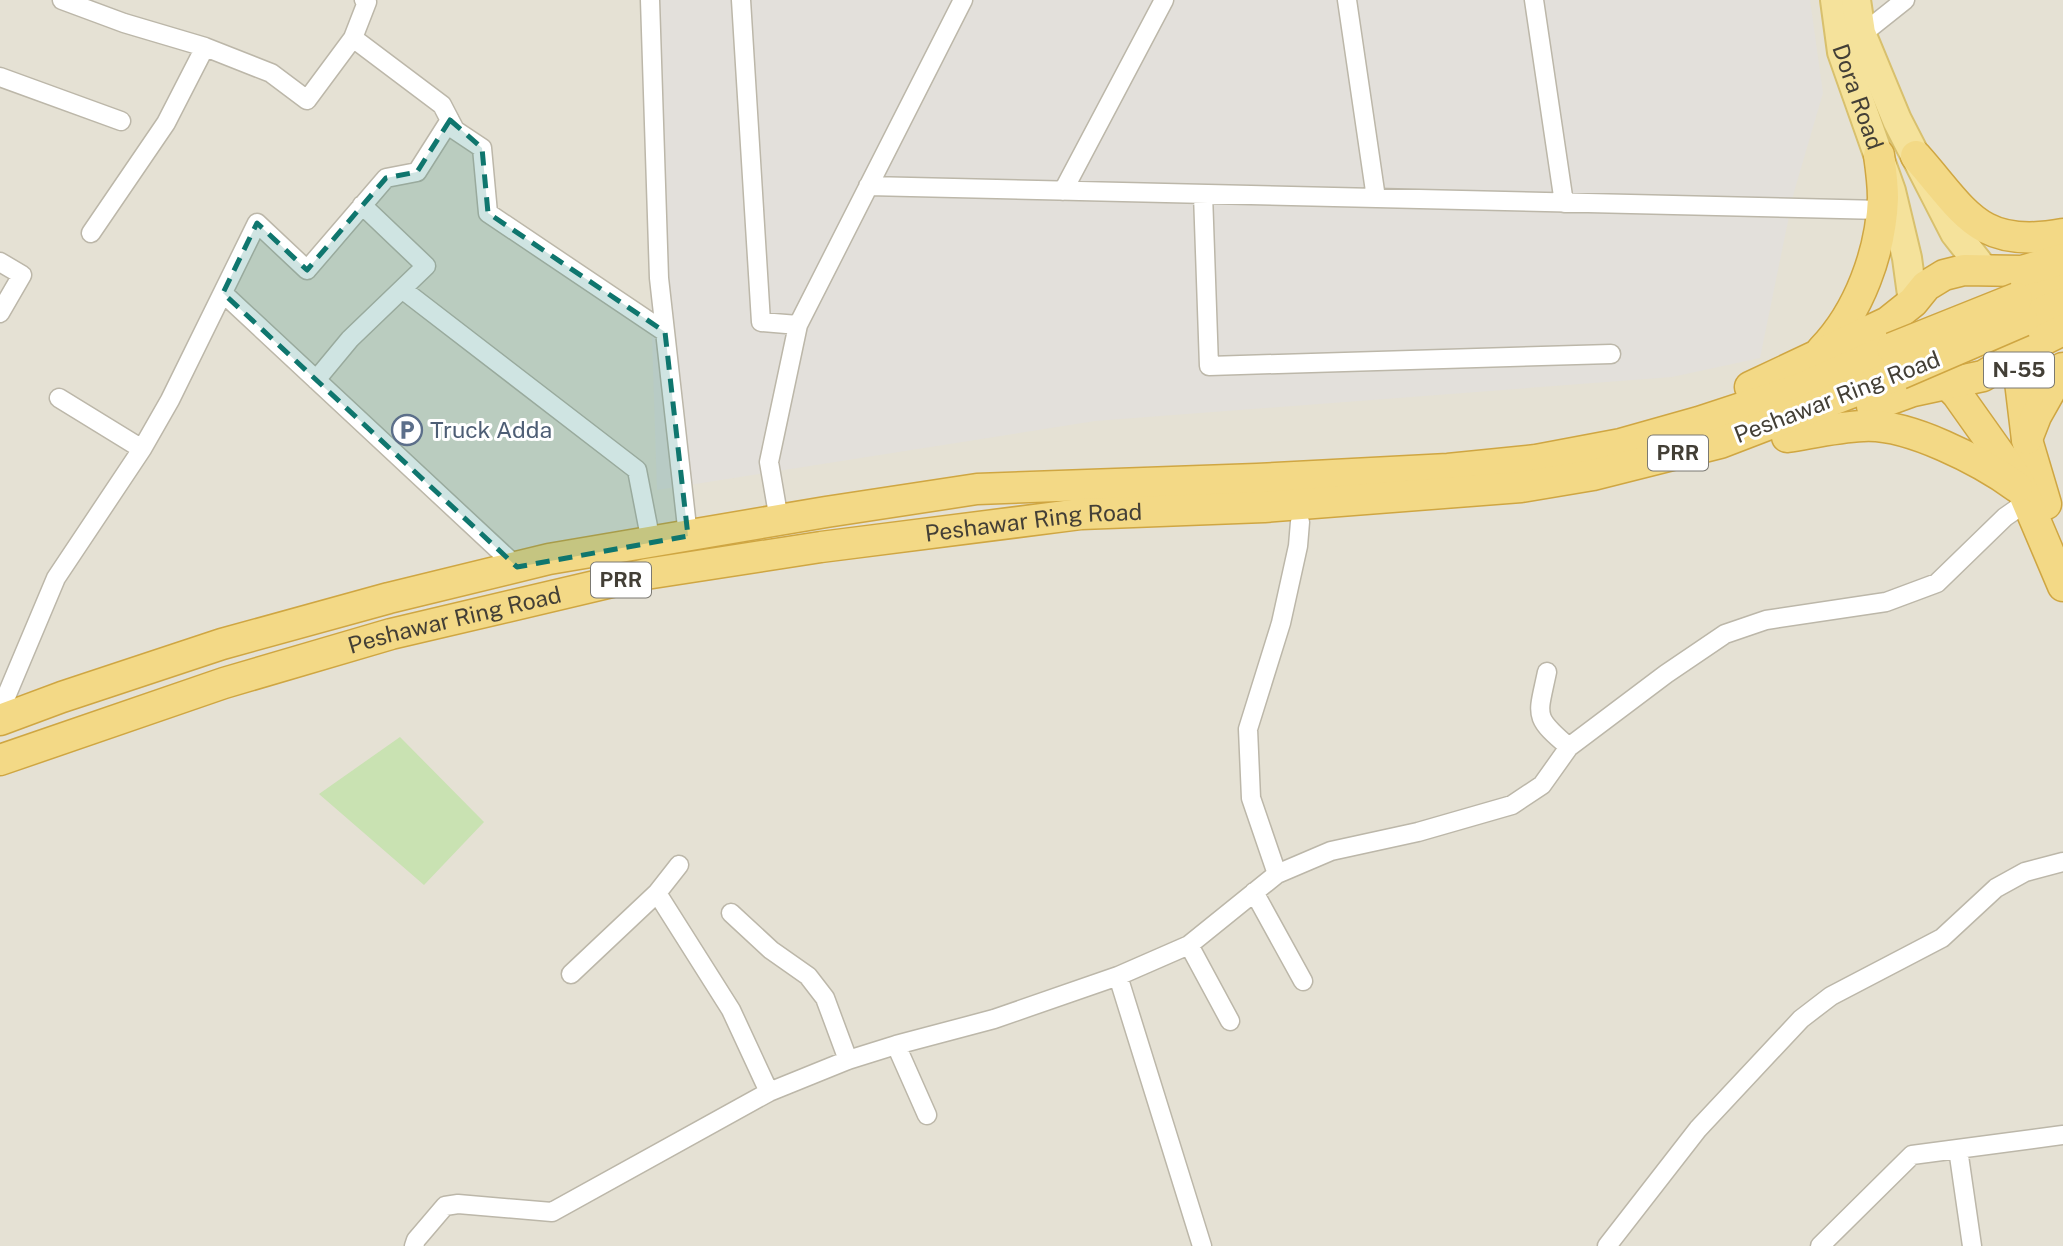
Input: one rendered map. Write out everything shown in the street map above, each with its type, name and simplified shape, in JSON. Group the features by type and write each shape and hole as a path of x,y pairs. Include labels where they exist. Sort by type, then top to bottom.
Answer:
{"highway":[{"path":"1814,358 1847,319 1864,282 1886,201 1879,155"},
{"path":"1916,156 1958,208 1980,224 2004,236 2063,234"},
{"path":"2063,259 2022,271 1964,270 1944,275 1926,286 1913,302 1888,322 1751,387 1684,409 1601,430 1453,451 1353,456 1294,463 1260,493 1293,521 1300,522 1446,514 1531,505 1616,489 1700,468 1913,391 1983,376 2063,330"},
{"name":"N-55","path":"1984,270 1999,290 2014,330 2027,440 2027,487 2063,586"},
{"name":"Peshawar Ring Road","path":"1447,482 1536,460 1621,444 1699,422 1799,389 2063,279"},
{"name":"N-55","path":"1913,302 1921,348 1935,372 1957,394 2027,487 2063,546"},
{"name":"Peshawar Ring Road","path":"0,760 225,683 391,634 646,574 821,547 1260,493 1447,482 1521,487 1593,475 1720,443 1900,374 2063,303"},
{"path":"2027,440 2036,416 2063,368"},
{"path":"1787,437 1863,426 1890,427 1916,434 2027,487"},
{"name":"Peshawar Ring Road","path":"0,720 62,696 222,644 389,598 517,567 651,542 977,489 1260,493"}],"main road":[{"name":"Dora Road","path":"1835,0 1852,43 1866,126 1879,155"},
{"path":"1852,43 1856,0"},
{"name":"N-55","path":"1852,43 1897,120 1955,233 1984,270"},
{"name":"N-55","path":"1886,201 1907,258 1913,302"}],"street":[{"path":"62,0 124,23 205,47 271,73 307,100 353,38 367,2 364,0"},
{"path":"650,0 659,278 688,536"},
{"path":"741,0 761,322 798,325"},
{"path":"779,520 769,462 798,325 963,0"},
{"path":"1063,191 1164,0"},
{"path":"1347,0 1376,198"},
{"path":"1534,0 1564,202"},
{"path":"1852,43 1905,0"},
{"path":"353,38 442,105 455,130 482,148 488,213 665,332"},
{"path":"91,233 166,123 205,47"},
{"path":"0,77 121,121"},
{"path":"0,711 56,578 142,449 170,400 257,223 307,270 386,178 417,172 450,120"},
{"path":"868,186 1564,202 1886,201"},
{"path":"1203,194 1209,366 1611,355"},
{"path":"316,380 350,339 426,266 362,205"},
{"path":"0,262 22,275 0,313"},
{"path":"402,289 637,470 651,542"},
{"path":"223,293 517,567"},
{"path":"59,398 142,449"},
{"path":"414,1246 445,1206 458,1204 552,1212 769,1092 849,1060 994,1019 1118,976 1189,945 1277,874 1331,851 1418,832 1512,805 1542,785 1569,747 1666,674 1725,634 1766,620 1886,602 1937,583 2005,517 2027,487"},
{"path":"1277,874 1251,798 1248,729 1281,623 1298,547 1300,522"},
{"path":"1547,672 1539,707 1542,718 1550,731 1569,747"},
{"path":"1606,1246 1698,1129 1801,1019 1831,996 1942,938 1996,888 2025,872 2063,862"},
{"path":"571,974 657,893 679,865"},
{"path":"1254,892 1303,981"},
{"path":"657,893 732,1010 769,1092"},
{"path":"731,913 771,950 814,983 825,998 849,1060"},
{"path":"1189,945 1230,1021"},
{"path":"1118,976 1202,1246"},
{"path":"896,1045 927,1115"},
{"path":"1819,1246 1912,1155 2063,1135"},
{"path":"1958,1149 1972,1246"}],"highlighted area":[{"path":"450,120 482,148 488,213 665,332 688,536 517,567 223,293 257,223 307,270 386,178 417,172"}],"shaded area":[{"path":"0,0 2063,0 2063,1246 0,1246"},
{"path":"641,0 1810,0 1823,93 1794,192 1760,358 1672,377 1095,421 657,490"}],"green space":[{"path":"400,737 484,822 424,885 319,794"}],"place":[{"name":"Truck Adda","path":"407,430"}]}
